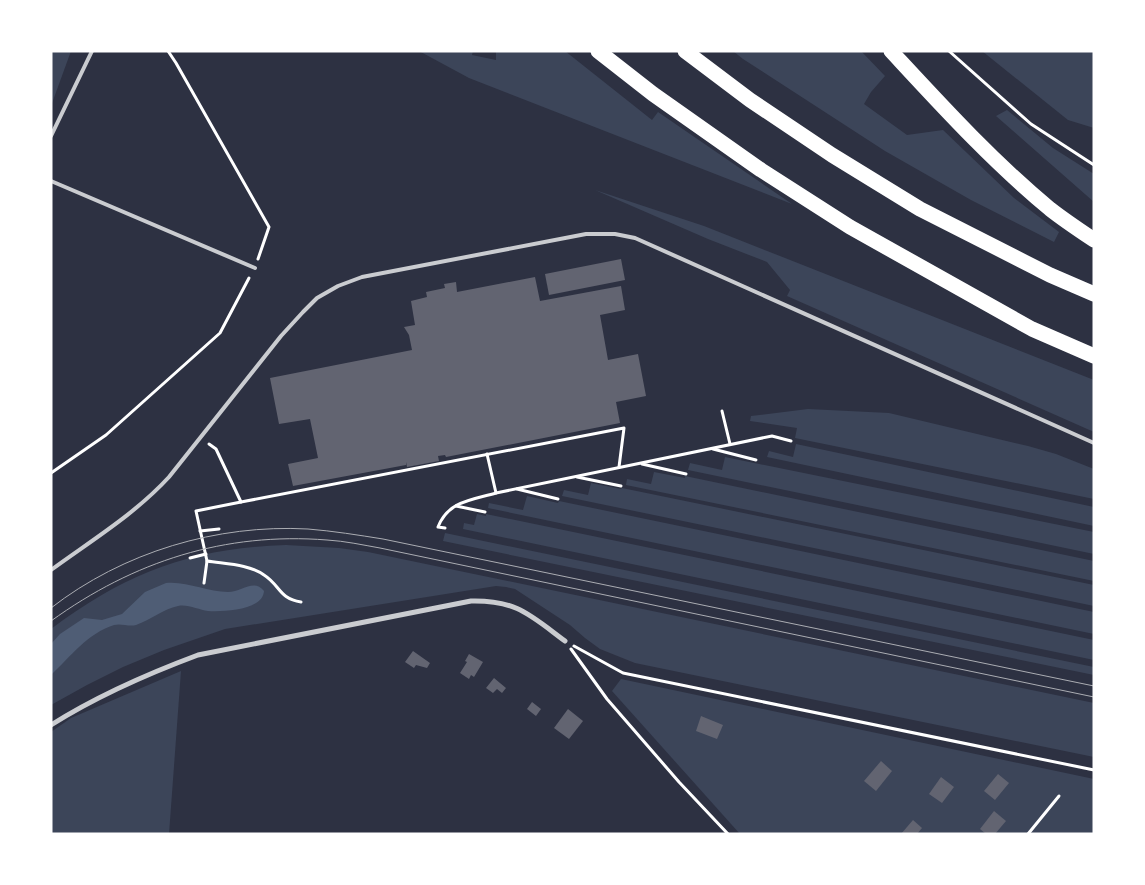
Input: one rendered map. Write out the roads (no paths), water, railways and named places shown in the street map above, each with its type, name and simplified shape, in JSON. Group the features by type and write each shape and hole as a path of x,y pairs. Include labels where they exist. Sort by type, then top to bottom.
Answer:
{"highway":[{"path":"598,51 653,94 753,165 850,227 1032,329 1094,356"},
{"path":"685,51 750,100 799,133 920,208 1050,275 1094,294"},
{"path":"892,51 968,133 1011,174 1050,209 1094,240"}],"street":[{"path":"51,725 79,708 119,688 160,669 198,655 471,601 491,601 508,604 526,612 565,641"}],"lane":[{"path":"51,136 92,51"},
{"path":"51,181 255,268"},
{"path":"51,570 135,510 154,493 293,322 317,298 338,286 362,277 586,234 606,234 635,238 1094,443"}],"tram line":[{"path":"51,608 79,588 109,571 140,557 172,546 240,531 308,529 383,539 1094,686"},
{"path":"51,621 115,582 148,567 182,555 217,546 253,541 289,539 327,540 380,548 1094,697"}]}
